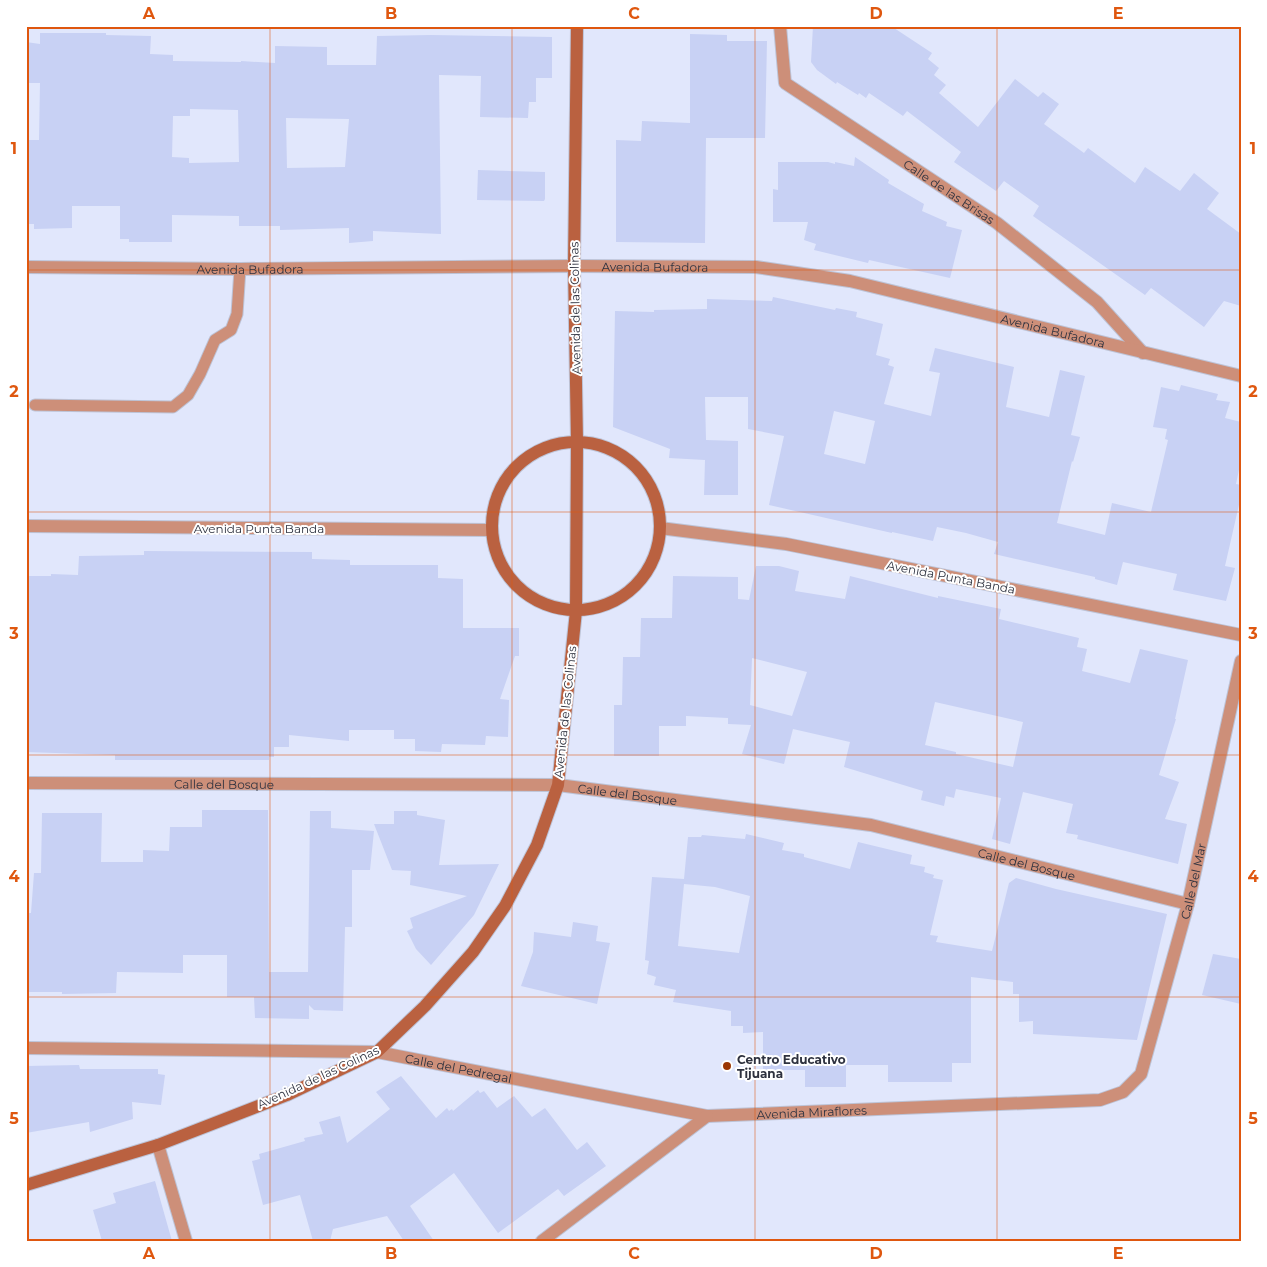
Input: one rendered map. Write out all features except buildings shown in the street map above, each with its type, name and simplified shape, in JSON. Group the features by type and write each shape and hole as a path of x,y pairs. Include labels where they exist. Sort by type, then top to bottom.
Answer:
{"street":[{"name":"Avenida de las Colinas","path":"26,1185 158,1145 287,1095 377,1052 425,1006 473,952 505,906 537,845 558,785 576,611 574,266 577,26"},
{"name":"Calle de las Brisas","path":"780,26 785,83 997,223 1097,302 1143,353"},
{"name":"Avenida Bufadora","path":"26,267 240,269 574,266 756,267 850,281 1241,376"},
{"path":"576,442 609,449 636,468 655,495 660,528 653,560 635,587 608,605 576,611 544,606 517,588 499,562 491,530 493,508 502,486 515,468 533,454 554,445 576,442"},
{"name":"Avenida Punta Banda","path":"26,526 491,530"},
{"name":"Avenida Punta Banda","path":"660,528 786,544 1241,635"},
{"name":"Calle del Mar","path":"1123,1092 1141,1074 1188,904 1241,661"},
{"name":"Calle del Bosque","path":"26,784 558,785 871,825 1188,904"},
{"name":"Calle del Pedregal","path":"26,1048 377,1052 707,1116"},
{"name":"Avenida Miraflores","path":"707,1116 1100,1100 1123,1092"},
{"path":"542,1241 707,1116"},
{"path":"158,1145 186,1241"}],"lane":[{"path":"35,405 173,407 188,395 200,374 215,340 231,330 237,314 240,269"}],"place":[{"name":"Centro Educativo Tijuana","path":"727,1066"}]}
